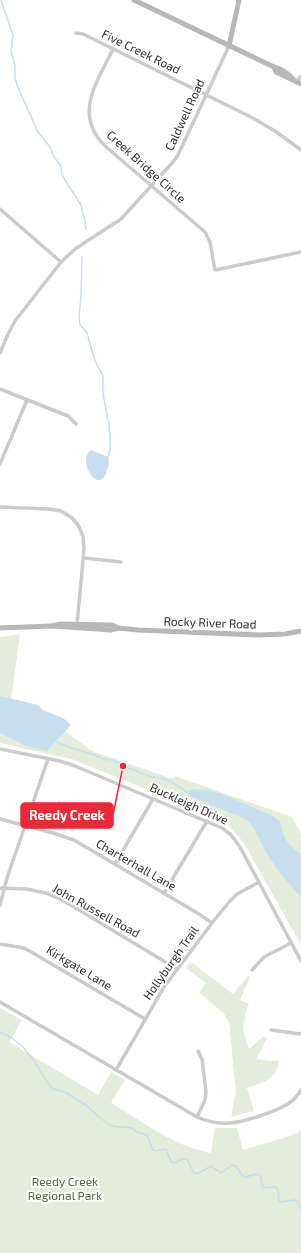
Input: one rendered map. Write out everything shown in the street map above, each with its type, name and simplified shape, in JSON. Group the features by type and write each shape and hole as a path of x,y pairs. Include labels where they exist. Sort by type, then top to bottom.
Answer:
{"street":[{"path":"134,0 274,67 276,72 286,77 297,82 301,76"},
{"name":"Caldwell Road","path":"0,353 15,321 61,262 75,249 121,219 173,162 229,46 239,0"},
{"name":"Five Creek Road","path":"76,33 83,34 251,117 275,131 301,150"},
{"name":"Creek Bridge Circle","path":"113,49 91,94 89,109 91,124 98,138 104,145 205,232 210,242 215,270 301,252"},
{"path":"0,209 61,262"},
{"path":"0,389 68,416 76,424"},
{"path":"0,464 27,400"},
{"path":"0,507 48,508 61,511 72,518 78,525 83,536 84,558 77,625"},
{"path":"84,558 121,562"},
{"name":"Rocky River Road","path":"0,628 52,626 60,624 112,625 118,628"},
{"name":"Rocky River Road","path":"52,626 59,628 111,630 118,628 259,635 285,634 301,631"},
{"name":"Buckleigh Drive","path":"0,749 48,758 75,766 222,828 231,835 240,847 301,962"},
{"path":"0,905 48,758"},
{"path":"115,864 153,799"},
{"name":"Charterhall Lane","path":"0,819 74,840 212,923"},
{"path":"164,893 207,821"},
{"name":"Hollyburgh Trail","path":"116,1070 164,987 212,923 237,894 259,882"},
{"name":"John Russell Road","path":"0,888 27,889 46,893 64,901 177,970"},
{"path":"252,970 264,957 291,943"},
{"name":"Kirkgate Lane","path":"0,944 24,948 145,1019"},
{"path":"0,1002 197,1118 207,1122 219,1123 241,1121 287,1105 301,1090"},
{"path":"271,1030 301,1034"},
{"path":"197,1118 205,1100 206,1092 202,1059 198,1051"}],"green space":[{"path":"20,634 11,700 24,701 92,751 173,779 175,776 292,817 301,834 301,945 244,843 230,827 217,818 72,759 0,743 0,637"},
{"path":"191,962 233,994 248,976 250,977 240,1000 249,1004 246,1010 243,1030 249,1049 264,1036 267,1038 256,1059 271,1061 279,1060 272,1077 264,1082 247,1088 254,1111 231,1117 236,1092 229,1022 224,1014 199,992 206,983 186,968"},
{"name":"Reedy Creek Regional Park","path":"0,1008 22,1020 9,1042 98,1095 111,1072 125,1080 111,1103 184,1145 211,1153 215,1128 237,1128 243,1150 290,1136 301,1130 301,1253 0,1253"}],"water":[{"path":"91,450 108,457 109,459 103,479 99,480 94,478 87,468 87,455"},
{"path":"0,696 38,705 43,710 63,718 71,725 47,751 24,745 0,733"},
{"path":"192,789 201,789 219,793 276,818 281,824 283,833 288,842 301,854 301,897 275,866 247,820 190,796 186,792"}],"waterway":[{"path":"1,0 13,35 11,52 15,65 15,78 19,90 38,132 50,147 54,157 61,166 62,175 81,205 86,230"},
{"path":"82,257 79,317 80,325 87,333 95,361 103,376 103,394 110,438 108,457"},
{"path":"55,741 103,759 113,760 123,766 149,776 168,780 187,792"},
{"path":"0,1032 12,1038 23,1047 53,1089 65,1092 87,1106 111,1126 132,1128 137,1132 147,1135 153,1150 166,1149 171,1162 175,1163 182,1159 187,1159 194,1173 197,1174 211,1166 221,1173 232,1165 237,1167 241,1174 245,1177 257,1174 261,1177 262,1186 267,1188 275,1187 278,1189 279,1200 281,1202 295,1200 298,1202 301,1212"}],"place":[{"name":"Reedy Creek","path":"123,766"}]}
